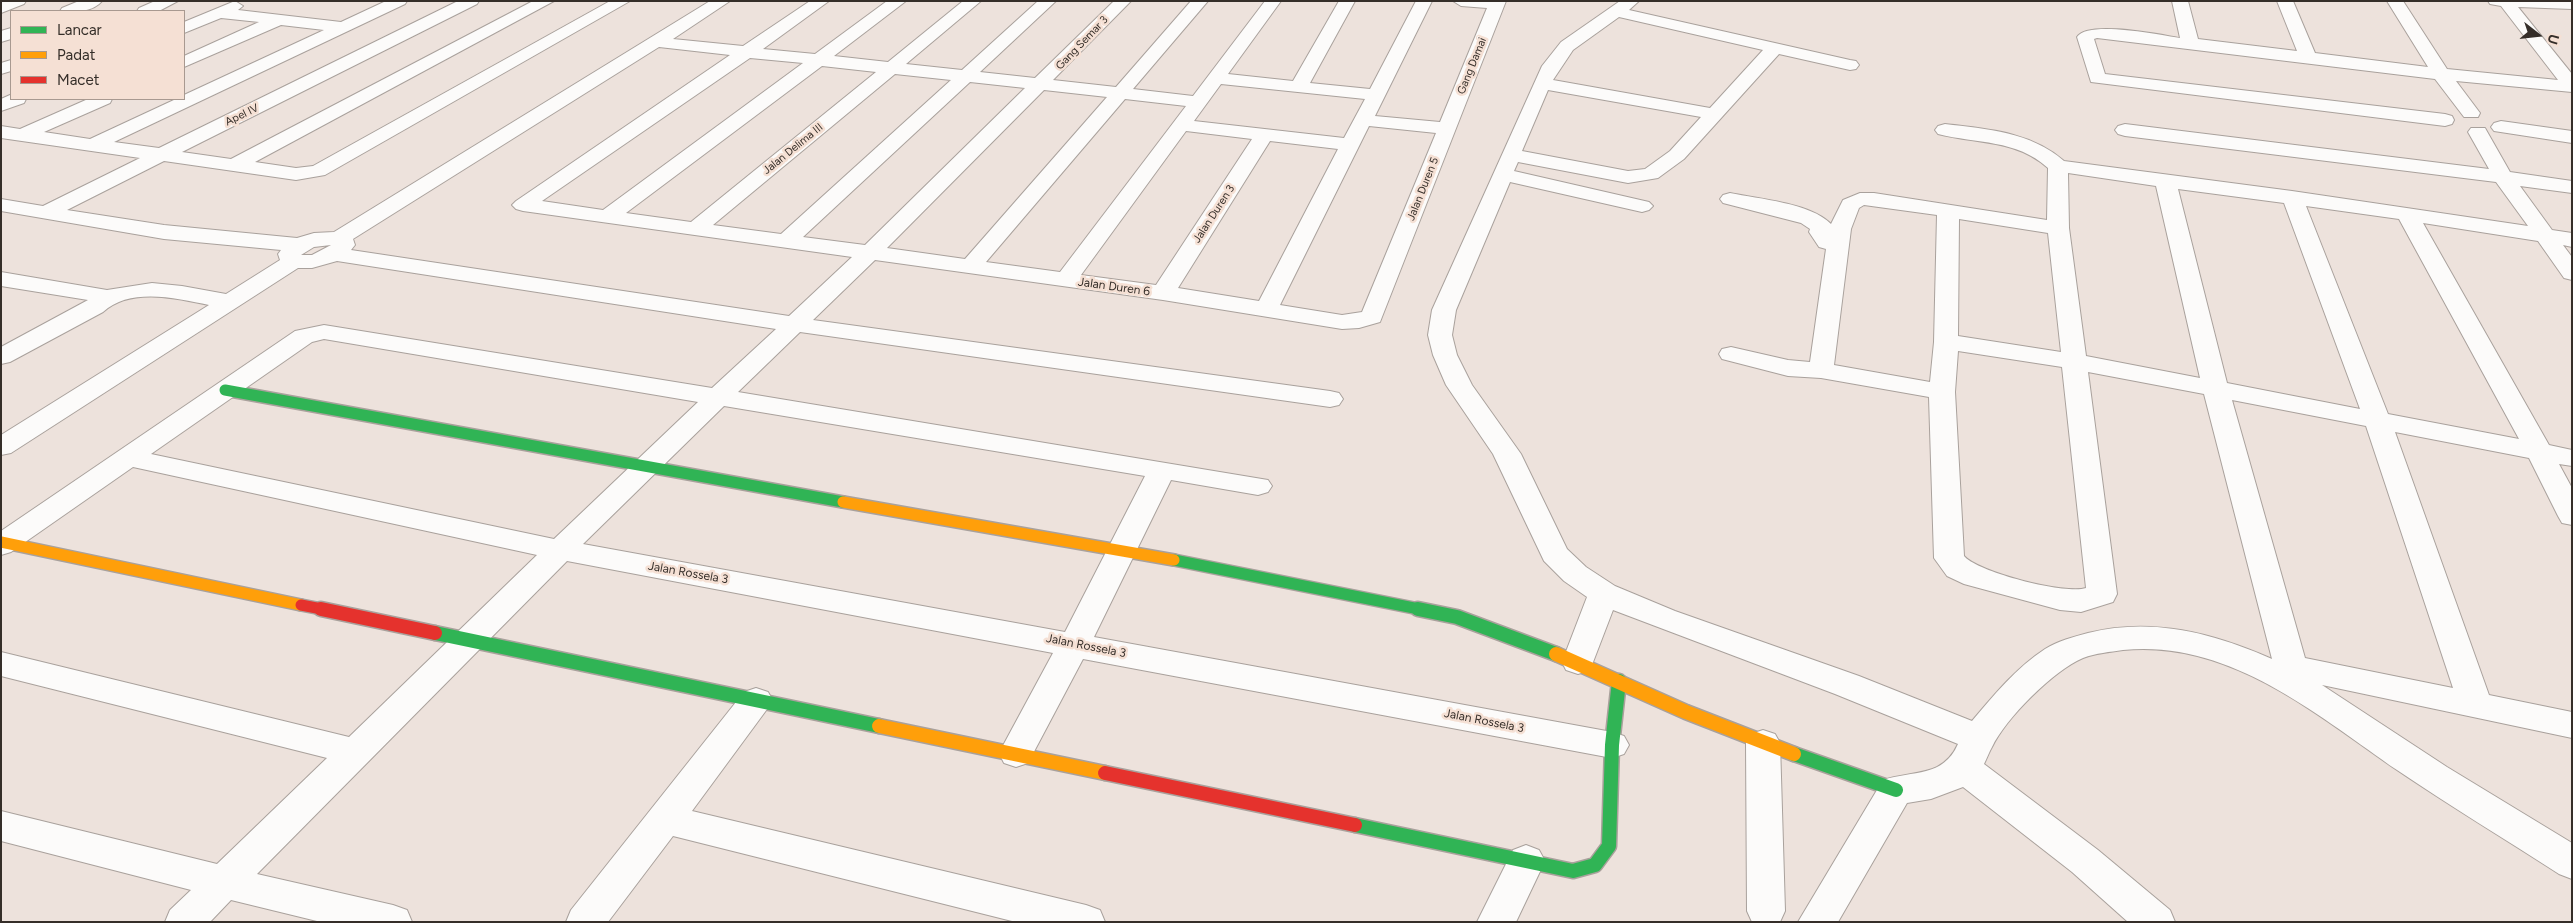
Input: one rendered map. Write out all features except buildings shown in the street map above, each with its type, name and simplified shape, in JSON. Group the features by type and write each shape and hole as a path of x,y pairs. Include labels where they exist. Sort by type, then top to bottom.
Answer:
{"street":[{"path":"1,8 18,1"},
{"path":"71,10 94,1"},
{"path":"148,10 170,1"},
{"path":"185,28 247,1"},
{"path":"93,145 398,1"},
{"name":"Apel IV","path":"44,213 471,1"},
{"path":"236,164 546,1"},
{"path":"1,132 296,174 318,171 622,1"},
{"path":"336,247 722,1"},
{"path":"746,53 821,1"},
{"path":"607,217 898,1"},
{"name":"Jalan Delima III","path":"695,229 973,1"},
{"path":"786,241 1048,1"},
{"name":"Gang Semar 3","path":"184,922 714,398 869,254 1042,85 1123,1"},
{"path":"970,267 1200,1"},
{"path":"1066,280 1273,1"},
{"path":"1298,87 1346,1"},
{"path":"1266,310 1424,1"},
{"path":"1461,1 1497,3"},
{"path":"2180,1 2190,43"},
{"path":"2285,1 2308,57"},
{"path":"2394,1 2441,74 2475,122 2503,176 2572,273"},
{"path":"2502,2 2572,86"},
{"path":"2502,2 2571,3"},
{"name":"Gang Damai","path":"1448,129 1497,3"},
{"path":"1850,65 1775,48 1624,7 1567,46 1542,83 1444,310 1440,335 1445,355 1459,385 1489,425 1519,476 1555,554 1575,574 1604,594 1710,636 1847,685 1971,753 2086,861 2156,922"},
{"path":"381,9 569,31"},
{"path":"218,13 343,27"},
{"path":"185,62 278,20"},
{"path":"2572,86 2441,74 2095,33 2084,37 2097,78 2445,120 2442,116 2447,112 2475,122 2492,120 2501,127 2572,137"},
{"path":"656,42 1199,102"},
{"path":"1507,164 1628,177 1641,177 1650,174 1677,155 1775,48"},
{"name":"Jalan Duren 6","path":"746,53 523,205 1163,293 1342,322 1360,321"},
{"path":"1216,78 1376,95"},
{"path":"1542,83 1713,114"},
{"path":"1,105 14,100"},
{"path":"22,135 101,100"},
{"path":"1363,120 1448,129"},
{"path":"1181,125 1351,145"},
{"name":"Jalan Duren 5","path":"1360,321 1372,317 1448,129"},
{"path":"1945,130 2014,141 2048,155 2058,166 2292,197 2572,240"},
{"path":"2125,130 2503,176 2572,187"},
{"name":"Jalan Duren 3","path":"1163,293 1264,135"},
{"path":"1507,164 1642,206"},
{"path":"1948,209 1946,342 1942,392 1949,558 1958,568 1976,577 2060,599 2081,601 2102,594 2072,361 2058,228 2058,166"},
{"path":"2166,180 2216,390 2294,677"},
{"path":"2292,197 2378,422 2475,704"},
{"path":"1730,199 1809,218 1822,227 1820,232 1827,242 1838,245"},
{"path":"1821,370 1840,229 1850,204 1860,199 1948,209 2058,228"},
{"path":"1,205 297,253"},
{"path":"2407,214 2540,453 2572,516"},
{"path":"1,447 229,302 297,253 320,239 336,247 792,324 1330,399"},
{"path":"1,280 98,295 105,298"},
{"path":"2,356 95,307 105,298 133,290 154,289 229,302"},
{"path":"2,544 130,458 304,336 324,332 714,398 1258,486"},
{"path":"1946,342 2072,361 2378,422 2572,458"},
{"path":"1732,354 1788,368 1821,370 1942,392"},
{"path":"225,390 644,467 1123,550 1457,617 1578,662 1763,743 1896,790 1923,788 1944,780 1971,753 2030,679 2052,660 2075,647 2125,636 2154,635 2230,652 2294,677 2572,863"},
{"name":"Jalan Rossela 3","path":"130,458 560,550 1612,745"},
{"path":"1016,753 1075,644 1162,470"},
{"path":"2,544 468,642 1016,753 1573,871 1595,865 1609,846 1612,745 1619,681"},
{"path":"1578,662 1604,594"},
{"path":"1,664 357,752"},
{"path":"2294,677 2475,704 2572,724"},
{"path":"585,922 756,701"},
{"path":"1763,743 1766,911"},
{"path":"1816,922 1896,790"},
{"path":"664,820 1086,922"},
{"path":"1,826 376,919"},
{"path":"1496,922 1526,861"}],"traffic: fast":[{"path":"225,390 843,502"},
{"path":"1174,560 1457,617 1556,654"},
{"path":"435,633 879,726"},
{"path":"1355,825 1573,871 1595,865 1609,846 1612,745 1619,681"},
{"path":"1794,754 1896,790"}],"traffic: slow":[{"path":"843,502 1174,560"},
{"path":"1,542 301,605"},
{"path":"1556,654 1686,712 1794,754"},
{"path":"879,726 1105,773"}],"traffic: jam":[{"path":"301,605 435,633"},
{"path":"1105,773 1355,825"}]}
